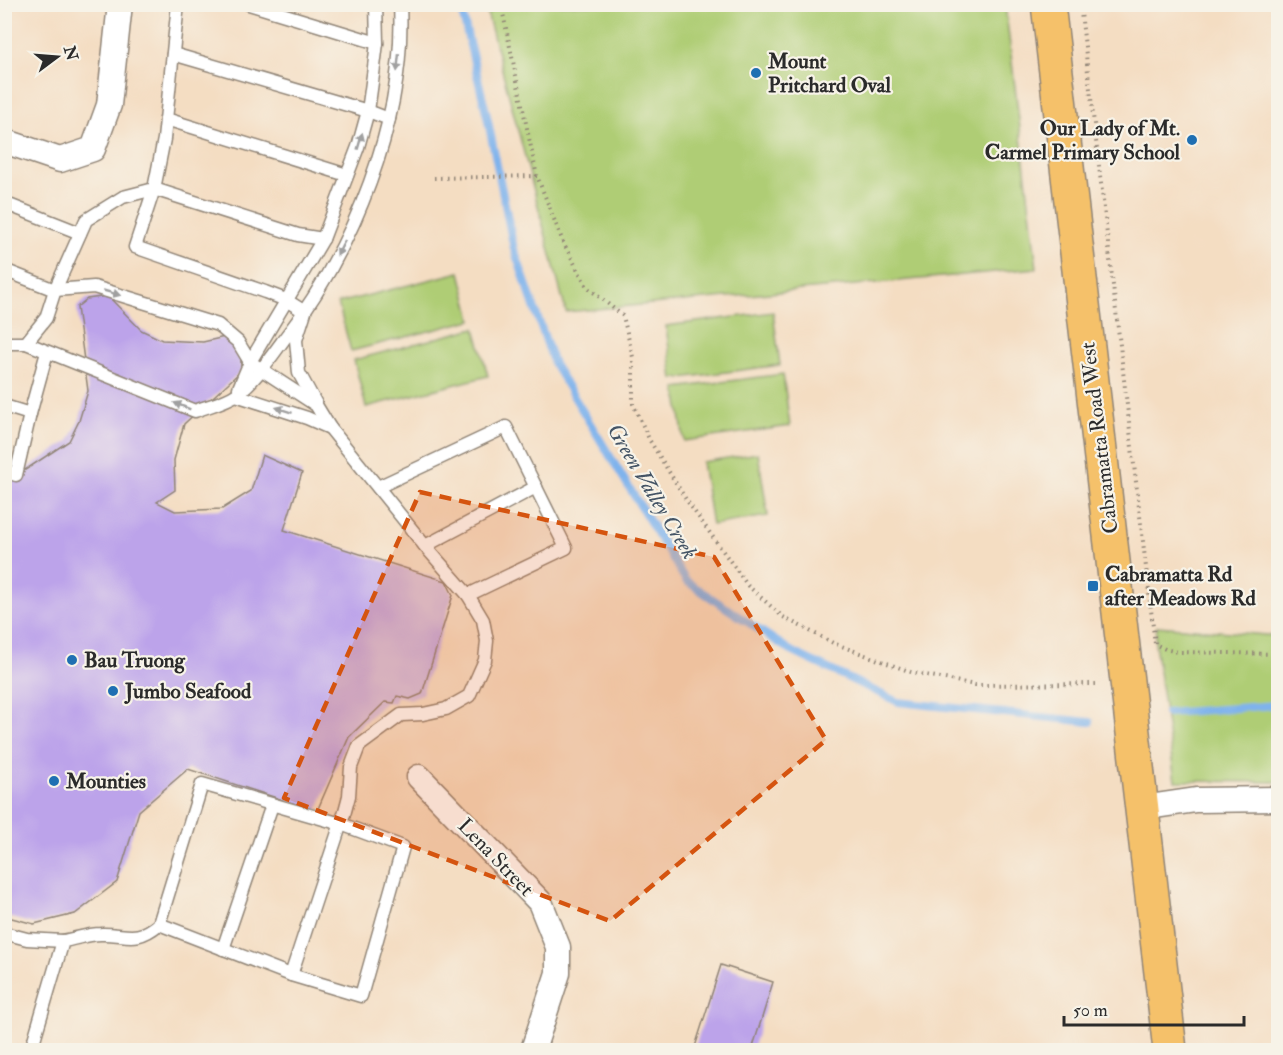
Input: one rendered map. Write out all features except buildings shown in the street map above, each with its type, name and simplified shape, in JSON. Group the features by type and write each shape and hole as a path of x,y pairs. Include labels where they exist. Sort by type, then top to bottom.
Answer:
{"main road":[{"name":"Cabramatta Road West","path":"1048,4 1170,1050"}],"street":[{"path":"4,141 60,160 93,149 110,105 120,4"},
{"name":"Lena Street","path":"419,777 540,902 558,947 558,973 533,1050"},
{"path":"1142,808 1196,800 1278,799"}],"lane":[{"path":"178,4 164,139 154,189 135,247 286,300 305,312"},
{"path":"249,4 377,43"},
{"path":"256,366 286,300 323,239 358,147 368,111 377,43 376,4"},
{"path":"4,343 26,343 195,411 236,395 256,366 305,312 329,273 355,221 389,119 398,68 400,4"},
{"path":"173,54 389,119"},
{"path":"166,118 348,175"},
{"path":"26,343 46,318 55,290 86,219 123,197 154,189 298,236 323,239"},
{"path":"4,203 80,233"},
{"path":"4,270 55,290 94,287 218,325 238,342 256,366 316,405"},
{"path":"291,975 349,796 351,767 359,746 401,715 423,714 446,709 469,696 485,660 487,641 483,620 468,595 425,546 330,428 316,405 299,373 296,340 305,312"},
{"path":"4,471 15,475 47,352"},
{"path":"236,395 307,418 330,428"},
{"path":"4,406 30,414"},
{"path":"378,487 506,427 566,548 468,595"},
{"path":"425,546 536,487"},
{"path":"5,934 27,939 63,941 102,934 125,937 148,933 159,924 202,784 340,824 404,847 361,996 291,975 159,924"},
{"path":"223,949 272,805"},
{"path":"31,1050 63,941"}],"path":[{"path":"501,4 537,176 563,242 587,287 623,316 633,357 633,404 650,441 687,501 748,586 783,617 833,643 911,672 975,686 1098,684"},
{"path":"1080,4 1155,644 1178,652 1278,654"},
{"path":"434,178 537,176"}],"highlighted area":[{"path":"420,492 714,557 826,740 610,921 284,798"}],"green space":[{"name":"Mount Pritchard Oval","path":"485,5 1005,5 1037,268 566,312"},
{"path":"460,272 472,320 351,351 338,303"},
{"path":"773,312 780,365 673,379 666,326"},
{"path":"475,328 488,376 366,407 354,360"},
{"path":"783,374 790,426 684,441 676,388"},
{"path":"758,453 768,516 712,525 702,462"},
{"path":"1157,626 1278,636 1278,782 1175,781 1155,644"}],"waterway":[{"name":"Green Valley Creek","path":"460,4 487,116 514,249 554,364 686,581 791,651 898,702 1090,722"},
{"name":"Green Valley Creek","path":"1167,713 1278,705"}],"place":[{"name":"Mount Pritchard Oval","path":"756,73"},
{"name":"Our Lady of Mt. Carmel Primary School","path":"1192,140"},
{"name":"Cabramatta Rd after Meadows Rd","path":"1093,586"},
{"name":"Bau Truong","path":"72,660"},
{"name":"Jumbo Seafood","path":"113,691"},
{"name":"Mounties","path":"54,781"}]}
